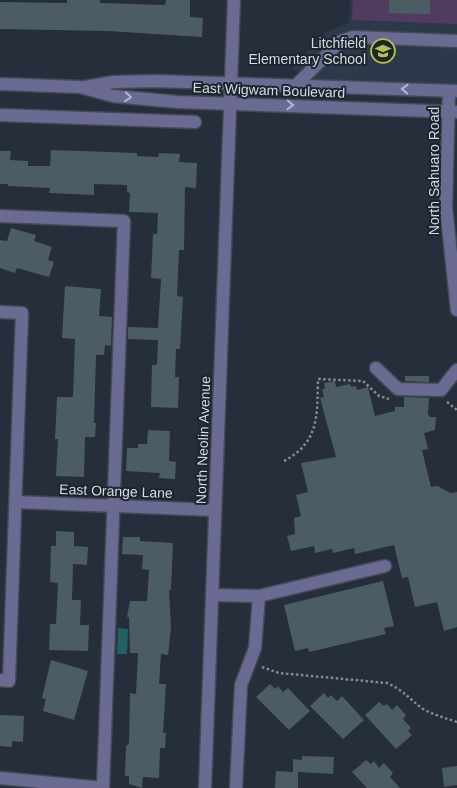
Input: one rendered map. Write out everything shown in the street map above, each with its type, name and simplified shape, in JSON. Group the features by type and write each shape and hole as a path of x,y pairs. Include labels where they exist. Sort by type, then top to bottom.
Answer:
{"street":[{"name":"North Neolin Avenue","path":"206,788 234,0"},
{"path":"296,85 341,41 353,37 457,41"},
{"name":"East Wigwam Boulevard","path":"80,88 114,82 452,112"},
{"name":"East Wigwam Boulevard","path":"0,84 80,88 113,96 230,93 296,85 453,91"},
{"name":"North Sahuaro Road","path":"453,91 451,182 447,230 457,310"},
{"path":"0,115 196,122"},
{"path":"0,216 124,221 103,788 0,778"},
{"path":"0,312 22,313 16,502 4,680"},
{"path":"376,368 396,388 441,390 457,370"},
{"name":"East Orange Lane","path":"16,502 215,510"},
{"path":"212,594 259,596 386,566"},
{"path":"236,788 240,685 256,643 259,596"}],"path":[{"path":"284,461 302,449 311,437 316,418 318,379 362,381 379,396 392,400"},
{"path":"441,400 452,405 457,410"},
{"path":"452,405 457,400"},
{"path":"249,663 279,673 387,683 403,690 420,707 434,715 457,722"}],"shaded area":[{"name":"Litchfield Elementary School","path":"350,0 457,0 457,87 322,82 292,69 324,34 336,27 349,23"},
{"path":"353,0 457,0 457,24 352,20"},
{"path":"118,628 128,629 127,654 117,654"}],"building":[{"path":"67,0 100,0 100,3 165,5 166,0 190,0 190,17 203,18 202,37 108,31 0,29 0,2 67,3"},
{"path":"389,0 430,0 430,14 389,13"},
{"path":"51,150 137,153 137,156 158,157 159,153 180,154 179,162 197,163 196,188 185,187 184,250 179,250 177,296 183,297 180,349 176,349 175,377 179,377 178,408 151,407 152,365 157,365 158,340 128,339 128,327 158,328 161,279 151,278 153,234 157,234 158,213 129,212 130,193 127,192 127,185 94,184 94,195 49,193 50,188 0,184 0,151 11,151 10,160 28,161 28,166 50,166"},
{"path":"11,228 36,235 34,241 52,247 48,260 54,262 49,277 17,268 15,273 0,268 0,240 7,241"},
{"path":"65,286 101,289 99,316 112,317 111,346 105,345 104,355 96,355 95,437 85,437 84,477 56,476 58,439 55,439 57,397 73,397 75,339 62,338"},
{"path":"405,376 429,376 429,382 405,381"},
{"path":"335,381 336,387 350,384 351,387 356,386 357,390 368,387 375,416 395,411 395,407 404,407 404,397 429,398 428,414 430,417 436,417 435,430 424,433 428,449 422,450 431,487 438,486 450,493 457,492 457,627 444,631 437,602 415,607 408,577 402,578 394,545 355,554 354,548 333,553 332,549 315,553 314,546 291,551 287,536 295,534 294,518 301,516 296,495 308,492 301,463 336,457 320,398 324,397 322,389 325,389 324,383"},
{"path":"148,430 170,431 169,461 176,462 175,479 159,478 160,473 126,471 127,448 138,448 138,444 147,444"},
{"path":"56,531 74,532 74,546 88,547 87,565 73,564 72,600 81,600 80,625 89,625 88,651 49,650 50,624 56,624 58,583 50,582 51,546 56,546"},
{"path":"123,537 140,537 140,541 173,543 171,590 169,590 171,628 168,655 161,654 159,684 166,684 163,733 166,733 165,748 160,748 159,778 143,777 142,788 129,784 129,776 125,776 126,746 129,743 130,693 136,694 138,653 130,653 129,617 127,617 130,601 147,601 149,570 142,569 143,555 122,554"},
{"path":"383,581 394,626 384,628 386,634 309,652 308,648 295,651 284,605"},
{"path":"51,660 88,671 74,720 43,711 46,699 42,698"},
{"path":"270,684 275,689 278,686 283,692 288,688 310,711 289,730 256,697"},
{"path":"324,693 328,698 331,695 337,701 342,696 364,720 343,739 310,706"},
{"path":"379,702 384,706 387,704 392,710 397,705 406,715 403,719 411,728 408,731 412,735 396,749 365,715"},
{"path":"0,715 24,716 23,742 12,741 12,747 0,746"},
{"path":"302,756 334,757 333,774 298,772 298,788 275,788 276,771 293,772 293,759 302,760"},
{"path":"366,760 371,764 374,761 379,768 384,763 393,773 390,777 400,788 367,788 352,772"},
{"path":"457,766 457,785 444,787 442,768"}],"place":[{"name":"Litchfield Elementary School","path":"383,51"}]}
